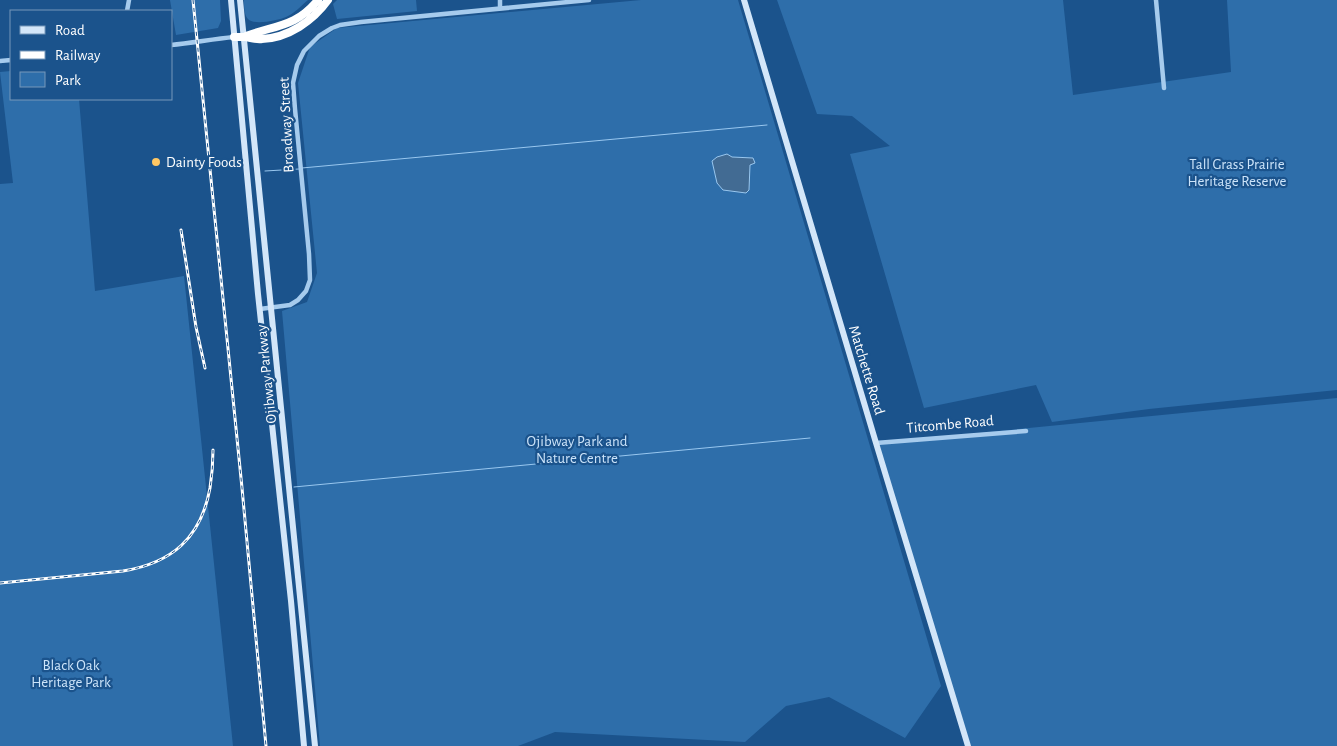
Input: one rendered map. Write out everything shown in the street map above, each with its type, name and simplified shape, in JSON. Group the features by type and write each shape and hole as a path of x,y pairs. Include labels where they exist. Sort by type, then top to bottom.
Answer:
{"highway":[{"path":"244,37 293,21 311,8 318,0"},
{"path":"234,37 261,40 288,33 308,22 328,0"}],"main road":[{"name":"Ojibway Parkway","path":"231,0 304,746"},
{"name":"Ojibway Parkway","path":"240,0 315,746"},
{"name":"Matchette Road","path":"744,0 968,746"}],"street":[{"path":"500,0 500,8"},
{"name":"Broadway Street","path":"260,309 290,305 298,300 306,291 310,280 293,83 297,65 304,51 319,36 340,25 361,22 589,0"},
{"path":"1156,0 1164,88"},
{"path":"172,45 234,37"},
{"name":"Titcombe Road","path":"876,443 1026,430"}],"green space":[{"path":"170,0 220,0 221,21 218,28 176,35"},
{"path":"244,0 308,0 289,16 267,22 255,22 247,17 244,10"},
{"path":"337,0 416,0 417,11 337,19 333,4"},
{"name":"Ojibway Park and Nature Centre","path":"641,0 738,0 941,686 905,738 829,697 786,706 745,742 555,732 518,746 320,746 282,311 307,302 317,273 298,83 310,47 337,28"},
{"name":"Tall Grass Prairie Heritage Reserve","path":"777,0 1063,0 1073,95 1231,72 1227,0 1337,0 1337,390 1149,409 1052,422 1036,385 924,408 850,154 890,146 852,116 817,114"},
{"name":"Black Oak Heritage Park","path":"10,71 10,100 79,100 95,291 184,276 233,746 0,746 0,184 13,183 0,72"},
{"path":"1337,398 1337,746 969,746 876,443"}],"shaded area":[{"path":"727,154 732,157 753,158 755,163 750,165 749,190 746,193 723,190 717,183 712,161 717,157"}],"waterway":[{"path":"302,168 767,125"},
{"path":"265,171 299,169"},
{"path":"294,487 810,438"}],"railway":[{"path":"193,0 266,746"},
{"path":"181,230 196,327 205,368"},
{"path":"0,583 123,571 156,562 170,554 182,545 200,521 210,488 213,450"}],"place":[{"name":"Dainty Foods","path":"156,162"}]}
